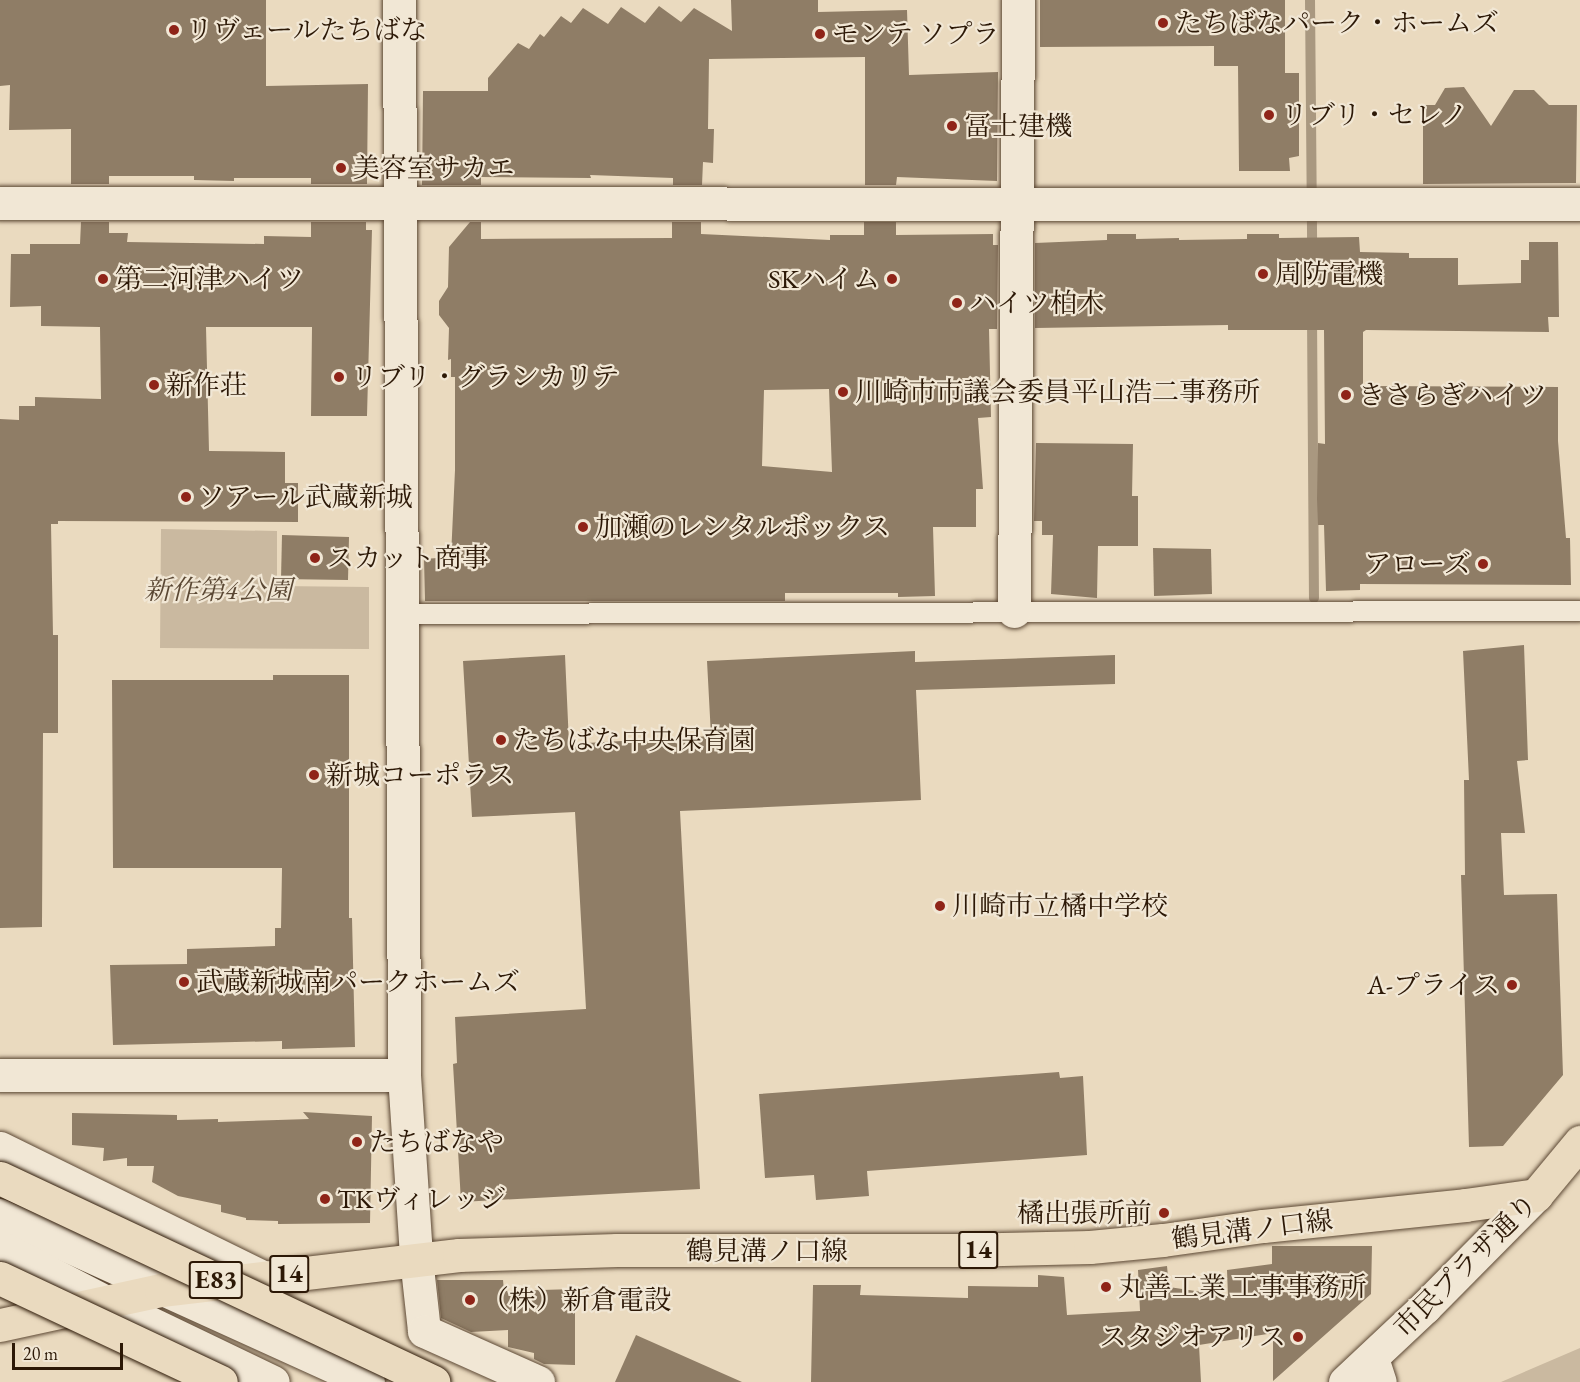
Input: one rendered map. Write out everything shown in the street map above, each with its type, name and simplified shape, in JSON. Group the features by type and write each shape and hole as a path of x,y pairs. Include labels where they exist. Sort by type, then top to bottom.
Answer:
{"main road":[{"name":"市民プラザ通り","path":"1536,1195 1576,1151"},
{"name":"E83","path":"0,1178 433,1382"},
{"name":"鶴見溝ノ口線","path":"0,1325 161,1290 416,1258 617,1250 783,1252 1090,1247 1536,1195"},
{"path":"0,1278 221,1382"}],"street":[{"path":"399,0 404,1075 416,1258 424,1332 538,1382"},
{"path":"1014,611 1018,0"},
{"path":"0,203 399,201 1580,204"},
{"path":"0,1074 404,1075"},
{"path":"0,1148 262,1277"},
{"name":"市民プラザ通り","path":"1345,1382 1376,1370 1536,1195"},
{"path":"0,1215 368,1382"},
{"path":"0,1247 104,1301 273,1382"}],"lane":[{"path":"401,614 1580,611"}],"green space":[{"name":"新作第4公園","path":"161,529 277,531 277,586 369,587 369,649 160,648"},
{"path":"1580,1348 1580,1382 1501,1382"}],"building":[{"path":"0,0 266,0 266,86 368,84 367,184 311,184 311,178 234,178 234,181 194,180 194,176 109,176 109,184 71,184 71,129 9,130 10,85 0,86"},
{"path":"731,0 818,0 818,12 907,10 909,75 998,72 997,181 897,177 896,185 865,185 865,57 709,59 708,129 714,129 713,163 703,162 702,185 673,185 673,178 590,175 591,178 481,177 481,185 422,185 423,91 488,91 488,78 518,43 529,49 540,34 544,37 561,16 571,23 583,8 608,24 621,7 645,23 659,6 681,22 694,8 732,31"},
{"name":"たちばなパーク・ホームズ","path":"1040,0 1285,0 1285,73 1299,73 1299,156 1289,158 1290,171 1239,171 1238,66 1214,66 1214,46 1040,47"},
{"path":"1464,87 1491,126 1514,90 1534,90 1549,105 1577,105 1576,183 1423,184 1423,105 1435,105 1445,88"},
{"path":"81,222 109,222 109,233 128,233 127,242 264,244 264,236 311,237 311,222 366,222 366,230 372,230 367,416 311,416 312,327 206,327 209,451 285,452 285,483 298,483 298,522 58,521 58,524 51,524 53,635 58,635 58,733 43,733 42,927 0,928 0,419 19,420 19,406 35,406 35,397 101,399 100,327 41,326 41,306 10,307 11,254 30,254 30,244 80,244"},
{"path":"470,222 481,222 481,239 672,238 672,222 701,222 701,234 830,240 830,235 864,235 864,222 896,222 896,235 993,234 993,245 998,245 997,329 989,329 991,417 978,418 983,489 976,489 976,527 933,527 935,596 898,597 898,593 785,593 785,601 425,601 424,559 451,557 455,470 455,377 451,377 451,359 448,360 449,328 439,315 439,301 448,287 449,247","holes":["829,389 832,472 762,466 764,390"]},
{"path":"1107,234 1136,234 1136,239 1179,238 1179,240 1247,239 1247,234 1279,234 1279,238 1359,237 1360,252 1409,253 1409,258 1458,258 1458,285 1521,283 1521,260 1529,260 1529,242 1558,242 1559,317 1548,317 1549,332 1366,330 1363,332 1363,386 1558,387 1558,441 1566,538 1570,538 1571,585 1360,584 1360,590 1326,591 1324,525 1318,525 1317,499 1318,443 1325,444 1324,330 1228,330 1228,325 1035,328 1035,243 1107,240"},
{"path":"1036,443 1133,444 1132,496 1138,496 1138,546 1098,546 1097,598 1051,594 1053,535 1042,535 1042,521 1034,521"},
{"name":"スカット商事","path":"282,535 349,537 348,580 281,579"},
{"path":"1153,548 1211,549 1212,594 1154,596"},
{"name":"A-プライス","path":"1524,645 1528,760 1517,761 1525,833 1501,833 1504,895 1557,894 1563,1075 1503,1146 1469,1147 1461,875 1465,875 1464,780 1469,780 1463,651"},
{"path":"915,651 915,662 1115,655 1115,684 916,690 921,800 680,811 700,1189 461,1202 453,1064 457,1063 455,1017 586,1009 575,812 472,817 463,661 565,655 569,744 711,736 707,661"},
{"path":"273,675 349,675 349,918 352,918 355,1047 282,1049 282,1041 113,1045 110,965 187,964 187,949 275,946 275,928 281,928 282,868 113,868 112,680 273,680"},
{"path":"1059,1072 1060,1078 1083,1076 1087,1155 867,1171 869,1196 816,1200 814,1175 765,1178 759,1094"},
{"path":"303,1112 372,1116 370,1223 278,1224 278,1221 246,1220 246,1218 221,1212 221,1205 178,1196 152,1182 154,1166 127,1166 127,1158 103,1161 104,1148 72,1145 72,1113 177,1115 177,1120 218,1119 218,1122 309,1119"},
{"path":"1272,1246 1372,1246 1371,1294 1273,1381 1273,1333 1199,1345 1201,1382 811,1382 813,1285 861,1285 860,1295 968,1298 968,1286 1038,1287 1038,1275 1064,1277 1067,1315 1140,1311 1138,1270 1167,1266 1169,1287 1228,1296 1227,1270 1272,1264"},
{"path":"437,1280 503,1280 504,1291 575,1289 575,1365 544,1364 534,1359 534,1353 508,1347 508,1330 471,1332 441,1318"},
{"path":"636,1335 742,1382 615,1382"}],"waterway":[{"path":"1310,0 1312,250"},
{"path":"1312,316 1314,598"}],"place":[{"name":"たちばなパーク・ホームズ","path":"1163,23"},
{"name":"リヴェールたちばな","path":"174,30"},
{"name":"モンテ ソプラ","path":"820,34"},
{"name":"リブリ・セレノ","path":"1269,115"},
{"name":"冨士建機","path":"952,126"},
{"name":"美容室サカエ","path":"341,168"},
{"name":"周防電機","path":"1263,274"},
{"name":"第二河津ハイツ","path":"103,279"},
{"name":"SKハイム","path":"892,279"},
{"name":"ハイツ柏木","path":"957,303"},
{"name":"リブリ・グランカリテ","path":"339,377"},
{"name":"新作荘","path":"154,385"},
{"name":"川崎市市議会委員平山浩二事務所","path":"843,392"},
{"name":"きさらぎハイツ","path":"1346,395"},
{"name":"ソアール武蔵新城","path":"186,497"},
{"name":"加瀬のレンタルボックス","path":"583,527"},
{"name":"スカット商事","path":"315,558"},
{"name":"アローズ","path":"1483,564"},
{"name":"たちばな中央保育園","path":"501,740"},
{"name":"新城コーポラス","path":"314,775"},
{"name":"川崎市立橘中学校","path":"940,906"},
{"name":"武蔵新城南パークホームズ","path":"184,982"},
{"name":"A-プライス","path":"1512,985"},
{"name":"たちばなや","path":"357,1142"},
{"name":"TKヴィレッジ","path":"325,1199"},
{"name":"橘出張所前","path":"1164,1213"},
{"name":"丸善工業 工事事務所","path":"1106,1287"},
{"name":"（株）新倉電設","path":"470,1300"},
{"name":"スタジオアリス","path":"1298,1337"}]}
